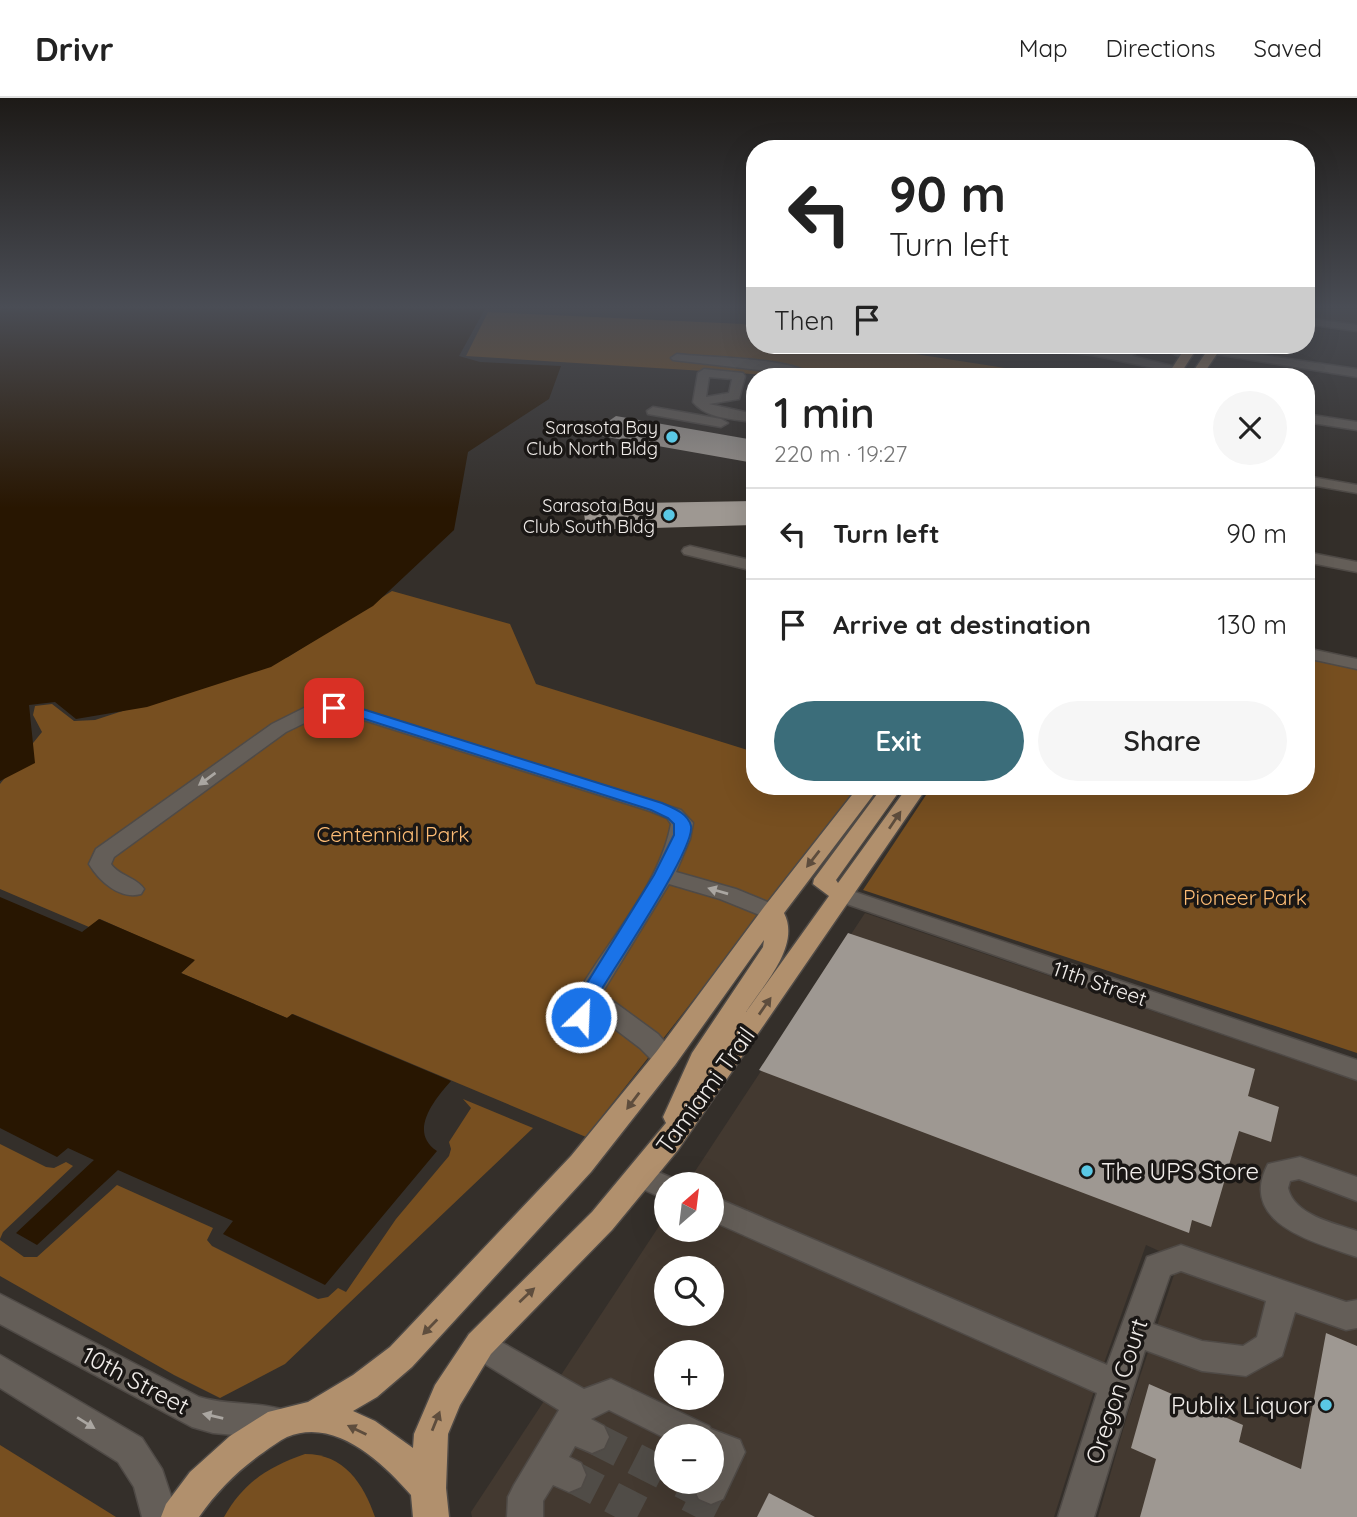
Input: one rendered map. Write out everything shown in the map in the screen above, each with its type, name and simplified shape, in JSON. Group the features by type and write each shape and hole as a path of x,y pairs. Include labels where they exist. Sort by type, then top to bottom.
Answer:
{"main road":[{"path":"179,1517 188,1501 215,1469 243,1446 365,1386 401,1357 581,1164 666,1058 772,912 863,795"},
{"path":"843,895 828,888 824,884 825,879 886,795"},
{"name":"Tamiami Trail","path":"658,1172 668,1142 912,795"},
{"path":"668,1142 701,1060 775,948 778,922 772,912"},
{"name":"Tamiami Trail","path":"429,1503 431,1434 447,1396 480,1344 602,1221 654,1182"},
{"name":"Tamiami Trail","path":"296,1420 328,1419 351,1426 377,1440 405,1462 429,1503"}],"street":[{"path":"699,402 708,410 746,417"},
{"path":"653,411 746,428"},
{"path":"1315,419 1357,426"},
{"path":"1315,482 1357,489"},
{"path":"690,551 746,564"},
{"path":"1315,559 1357,568"},
{"path":"1315,655 1357,664"},
{"path":"133,889 106,874 100,864 104,854 279,728 303,714 334,708 351,710 674,814 682,823 683,835 589,996 571,1038"},
{"path":"662,875 728,894 772,912"},
{"name":"11th Street","path":"843,895 1357,1070"},
{"path":"589,996 649,1041 666,1058"},
{"path":"1357,1189 1300,1168 1278,1172 1273,1183 1273,1197 1290,1216 1357,1244"},
{"path":"724,1213 1116,1385"},
{"name":"Oregon Court","path":"1076,1517 1116,1385 1158,1266 1181,1258 1283,1294"},
{"path":"1135,1332 1202,1356 1246,1361 1272,1346 1283,1294 1346,1316 1357,1314"},
{"name":"10th Street","path":"0,1308 192,1411 213,1417 296,1420"},
{"path":"480,1344 581,1422"},
{"path":"0,1370 130,1450 145,1468 155,1490 160,1517"},
{"path":"524,1517 526,1497 558,1469 581,1422 611,1394 671,1424"}],"shaded area":[{"path":"0,375 558,375 549,399 468,452 454,530 373,606 271,667 147,707 76,719 55,702 29,705 35,763 0,781"},
{"path":"0,897 82,932 99,919 195,960 181,973 287,1018 292,1014 451,1081 431,1106 424,1126 429,1143 437,1151 325,1285 223,1234 233,1221 118,1170 37,1245 16,1233 94,1160 68,1148 57,1157 0,1128"},
{"path":"865,913 1357,1081 1357,1517 1098,1517 1129,1409 1179,1260 1146,1245 1093,1394 1054,1517 472,1517 471,1512 654,1234 654,1242 724,1242 724,1172 695,1172"}],"green space":[{"name":"Centennial Park","path":"392,591 510,624 536,684 746,750 746,795 854,795 586,1137 293,1014 287,1018 181,973 194,961 100,919 89,927 0,889 0,784 42,732 33,715 35,706 52,704 74,721 95,720 288,657"},
{"name":"Pioneer Park","path":"1315,659 1357,668 1357,1053 863,890 926,795 1315,795"},
{"path":"463,1099 533,1128 285,1364 220,1398 174,1375 0,1276 0,1240 24,1257 37,1257 117,1185 213,1228 207,1240 212,1246 318,1299 328,1297 338,1288 346,1292 396,1219 449,1156 449,1142 471,1108"},
{"path":"0,1144 46,1167 54,1168 66,1162 73,1166 3,1232 0,1239"},
{"path":"0,1445 116,1517 0,1517"},
{"path":"305,1454 331,1459 350,1473 358,1482 375,1517 224,1517 240,1494 258,1477"}],"building":[{"name":"Sarasota Bay Club North Bldg","path":"616,416 746,439 746,462 590,434"},
{"name":"Sarasota Bay Club South Bldg","path":"746,501 746,525 586,530 583,504"},
{"path":"848,933 1255,1069 1248,1096 1279,1107 1271,1142 1239,1131 1211,1227 1192,1220 1189,1233 759,1070"},
{"path":"1326,1333 1357,1346 1357,1517 1140,1517 1156,1459 1131,1448 1149,1384 1243,1425 1239,1442 1301,1469"},
{"path":"769,1493 815,1517 757,1517"}],"tunnel":[{"path":"592,1437 654,1468"},
{"path":"569,1475 650,1517"},
{"path":"696,1517 707,1495"}],"place":[{"name":"Sarasota Bay Club North Bldg","path":"672,437"},
{"name":"Sarasota Bay Club South Bldg","path":"669,515"},
{"name":"The UPS Store","path":"1087,1171"},
{"name":"Publix Liquor","path":"1326,1405"}],"route":[{"path":"334,708 351,710 657,807 674,814 682,823 683,835 629,932 589,996 581,1017"}]}
